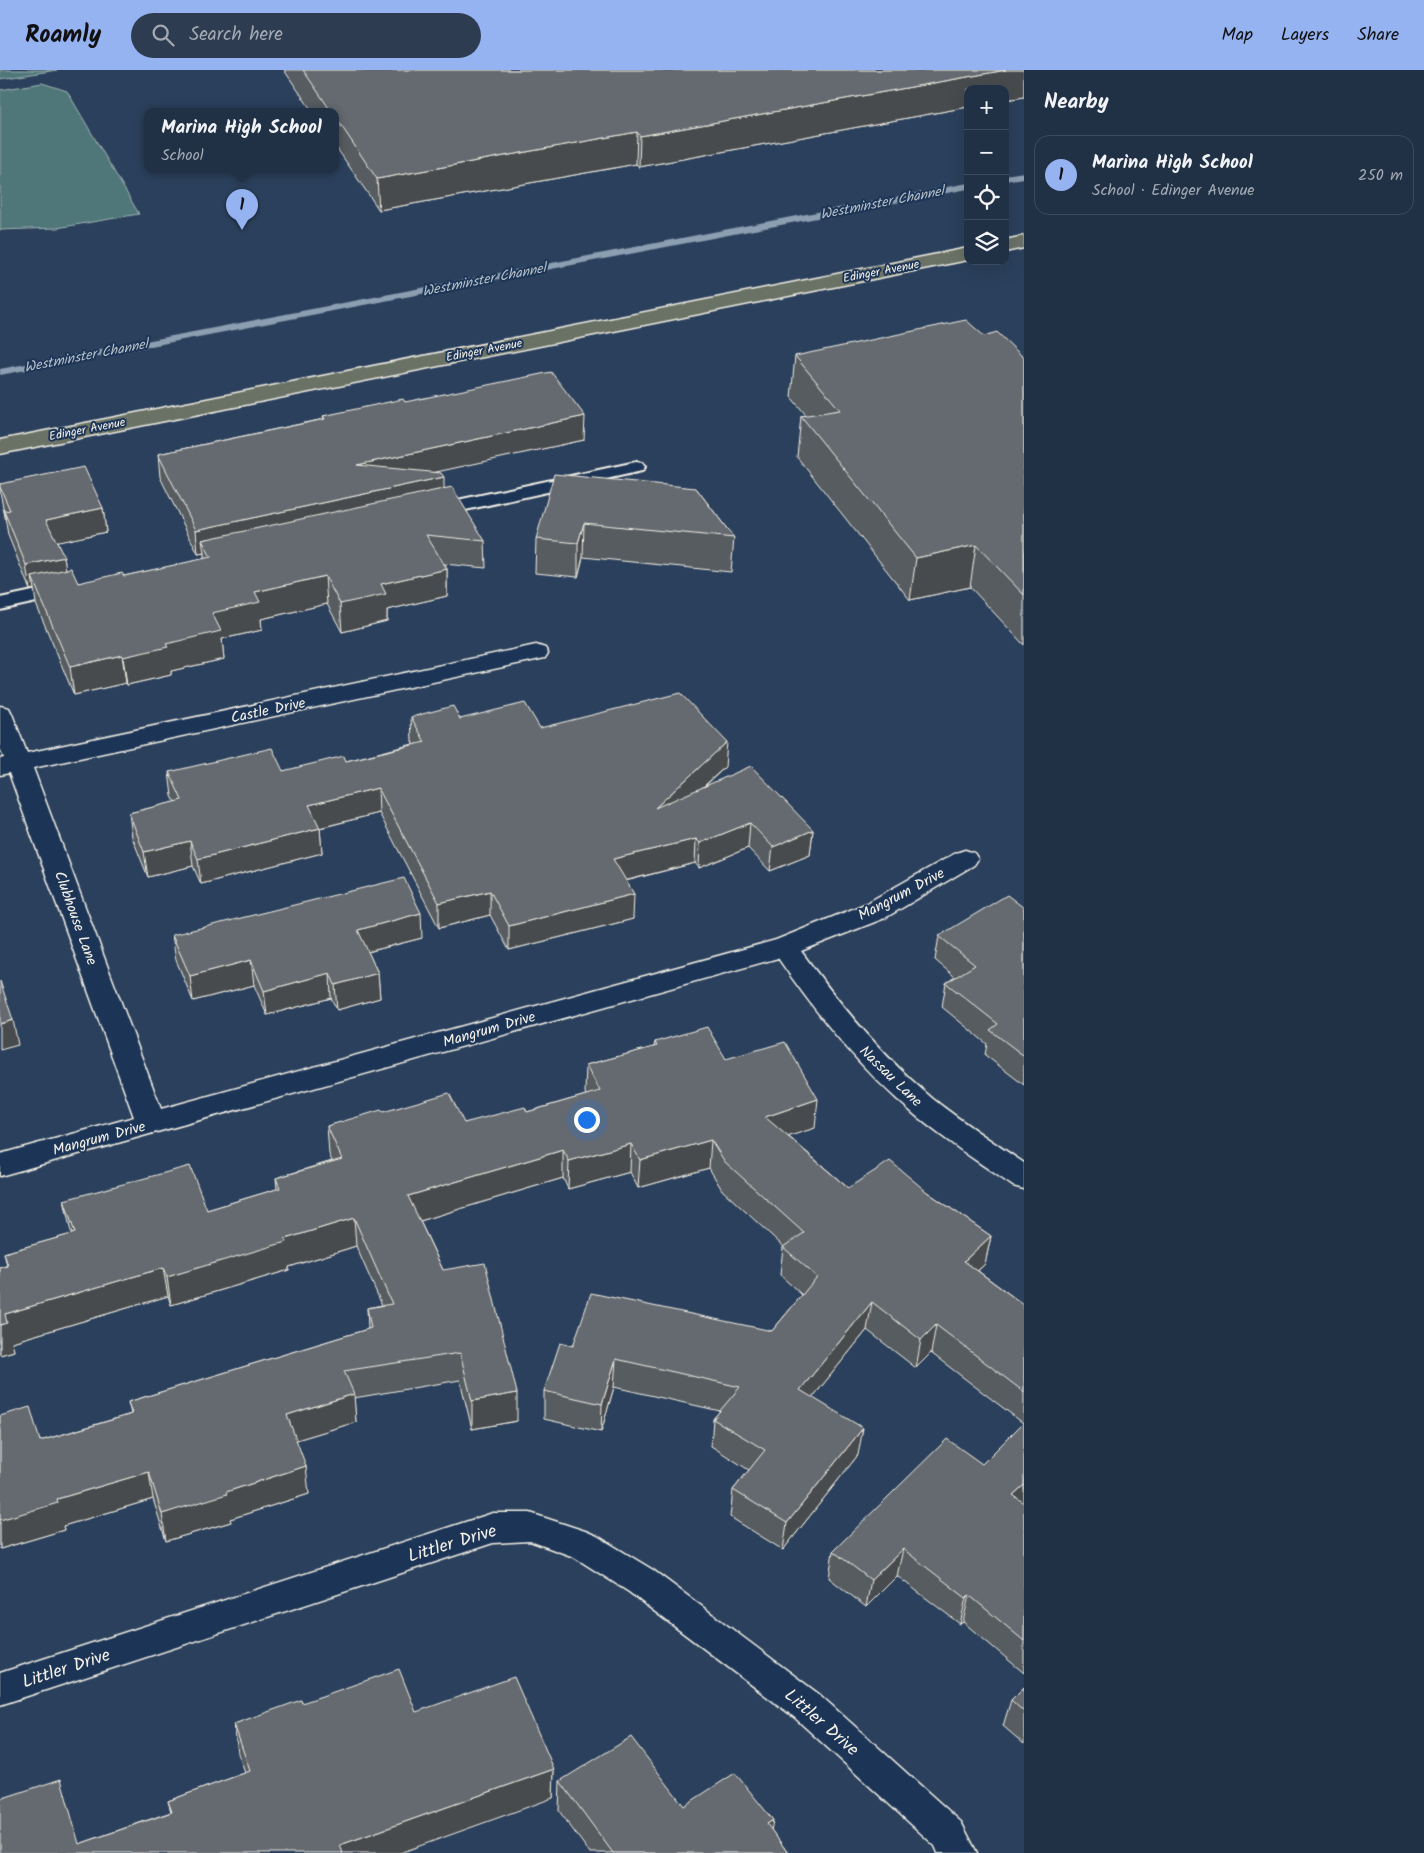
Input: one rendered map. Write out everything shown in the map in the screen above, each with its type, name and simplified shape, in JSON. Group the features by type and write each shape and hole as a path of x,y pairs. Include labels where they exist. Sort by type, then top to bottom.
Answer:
{"main road":[{"path":"1009,245 1024,242"},
{"name":"Edinger Avenue","path":"0,447 964,255"}],"street":[{"name":"Castle Drive","path":"9,765 536,653"},
{"name":"Clubhouse Lane","path":"0,714 9,765 151,1123"},
{"name":"Mangrum Drive","path":"0,1165 784,947 875,911 965,859"},
{"name":"Nassau Lane","path":"784,947 841,1024 880,1067 925,1108 1024,1178"},
{"name":"Littler Drive","path":"0,1689 493,1528 530,1526 585,1546 641,1581 807,1706 948,1834 958,1853"}],"lane":[{"path":"414,515 636,467"},
{"path":"0,604 87,586"}],"green space":[{"path":"0,70 57,70 0,79"},
{"path":"42,83 67,91 139,214 57,228 0,230 0,90"}],"building":[{"path":"303,70 1006,70 640,136 637,132 377,179 339,122 339,108 329,108"},
{"path":"966,320 984,336 997,332 1024,358 1024,595 976,545 916,558 801,416 840,410 795,356"},
{"path":"551,372 585,416 357,465 441,473 444,477 196,530 158,454 325,419 323,416 403,399 405,402"},
{"path":"84,467 103,508 46,520 64,557 26,565 4,511 10,510 0,484"},
{"path":"554,474 696,488 734,538 584,523 578,543 536,539"},
{"path":"452,487 485,541 426,535 447,569 381,584 386,594 340,604 325,576 255,592 260,602 212,613 221,631 166,644 168,647 123,657 122,655 70,667 32,577 71,568 78,583 122,573 124,576 211,557 202,540"},
{"path":"680,693 727,742 655,808 751,766 813,830 773,847 750,823 700,843 696,839 613,859 634,894 509,926 490,891 439,903 378,788 309,805 320,828 198,859 190,841 144,852 129,813 182,800 169,772 272,748 283,771 344,756 346,761 425,742 411,717 453,706 460,719 525,703 540,728"},
{"path":"404,878 421,913 358,930 378,973 335,985 330,973 264,991 251,960 190,976 172,935"},
{"path":"1007,895 1024,908 1024,1056 990,1030 998,1024 946,983 975,965 939,936"},
{"path":"0,981 13,1020 0,1024"},
{"path":"707,1027 726,1059 785,1042 818,1099 765,1117 848,1188 890,1161 927,1192 991,1236 964,1261 1024,1305 1024,1392 936,1325 921,1340 872,1302 800,1390 863,1428 787,1523 733,1490 765,1450 713,1419 740,1387 616,1359 602,1404 544,1391 560,1343 573,1346 591,1293 772,1331 817,1277 783,1247 804,1233 725,1162 711,1140 640,1160 631,1144 569,1161 563,1150 408,1196 443,1270 485,1263 517,1393 472,1401 460,1353 344,1371 354,1394 287,1415 306,1466 226,1492 227,1494 162,1514 149,1472 57,1499 58,1503 0,1520 0,1416 30,1407 40,1441 132,1414 128,1402 371,1328 367,1308 392,1304 354,1218 285,1239 286,1242 167,1277 163,1268 5,1314 7,1323 0,1325 0,1268 8,1266 4,1253 75,1233 64,1200 190,1166 207,1210 280,1188 276,1178 342,1159 327,1126 449,1093 464,1123 525,1107 527,1112 600,1091 586,1065 657,1046 655,1042"},
{"path":"1024,1422 1024,1485 1013,1495 1024,1503 1024,1641 969,1595 966,1598 903,1549 871,1580 833,1551 947,1439 982,1464"},
{"path":"399,1669 416,1712 514,1677 554,1769 340,1845 343,1853 0,1853 0,1799 61,1779 79,1844 172,1812 168,1801 250,1771 234,1724 301,1700 302,1703"},
{"path":"1024,1687 1024,1712 1011,1700"},
{"path":"631,1737 684,1806 735,1773 773,1820 767,1824 788,1853 613,1853 560,1781"}],"waterway":[{"name":"Westminster Channel","path":"1009,177 1024,175"},
{"name":"Westminster Channel","path":"0,372 964,187"}],"place":[{"name":"Marina High School","path":"242,230"}]}
